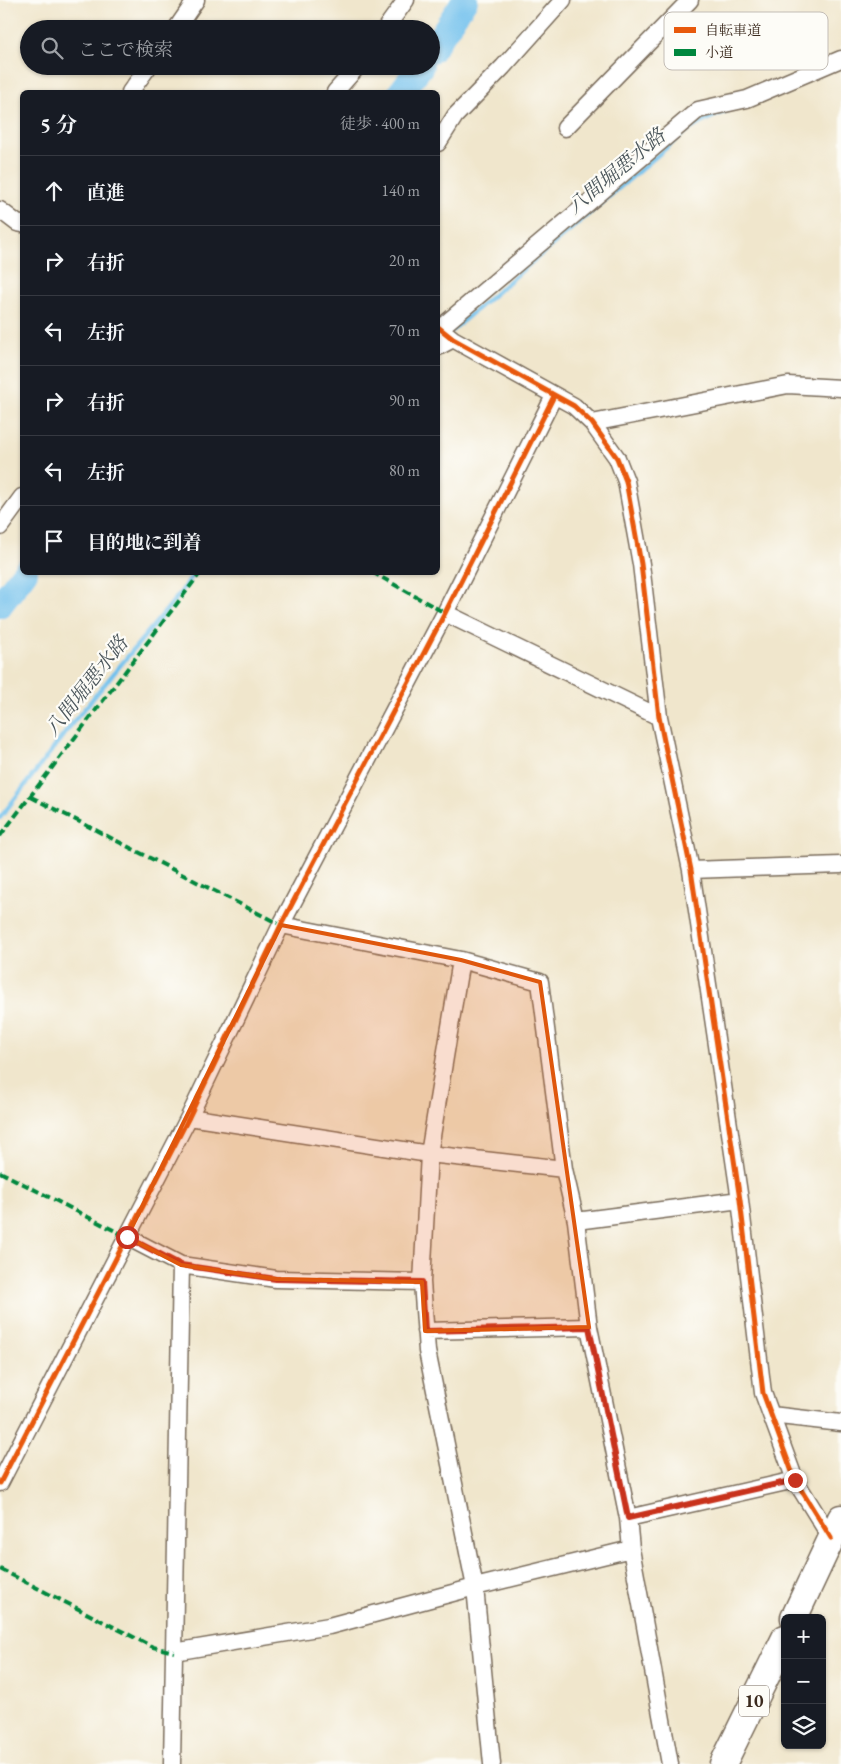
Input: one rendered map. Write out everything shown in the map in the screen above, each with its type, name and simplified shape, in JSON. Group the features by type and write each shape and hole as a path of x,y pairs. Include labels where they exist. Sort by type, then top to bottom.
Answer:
{"main road":[{"path":"796,1614 836,1528"},
{"name":"10","path":"723,1764 781,1646"}],"street":[{"path":"182,20 196,0"},
{"path":"392,20 406,0"},
{"path":"440,140 455,116 503,67 563,0"},
{"path":"678,12 690,0"},
{"path":"565,128 664,27"},
{"path":"828,65 841,59"},
{"path":"440,326 698,110 747,99 815,70"},
{"path":"131,90 142,75"},
{"path":"337,90 350,75"},
{"path":"0,210 20,224"},
{"path":"440,329 453,339 574,406 592,423 617,458 626,481 642,564 658,717 691,870 740,1200 763,1393 795,1480 836,1528"},
{"path":"440,347 453,339"},
{"path":"592,423 788,385 841,388"},
{"path":"0,1483 188,1117 281,925 445,613 554,396"},
{"path":"0,527 20,500"},
{"path":"445,613 658,717"},
{"path":"691,870 841,865"},
{"path":"281,925 461,960 540,982 564,1169 576,1221 589,1327 628,1518 631,1549 670,1764"},
{"path":"461,960 429,1154 422,1282 426,1351 475,1587 492,1764"},
{"path":"188,1117 429,1154 564,1169"},
{"path":"576,1221 740,1200"},
{"path":"127,1237 181,1265 276,1279 422,1282"},
{"path":"172,1764 181,1265"},
{"path":"425,1331 589,1327"},
{"path":"771,1415 841,1423"},
{"path":"628,1518 795,1480"},
{"path":"174,1652 310,1631 475,1587 631,1549"}],"highlighted area":[{"path":"281,925 461,960 540,982 589,1327 425,1331 422,1282 276,1279 181,1265 127,1237"}],"waterway":[{"path":"440,38 465,0"},
{"path":"403,90 414,75"},
{"name":"八間堀悪水路","path":"450,332 685,132 728,110"},
{"path":"0,605 23,575"},
{"name":"八間堀悪水路","path":"0,818 75,720 178,596 193,575"}],"marked path":[{"path":"0,836 199,575"},
{"path":"377,575 445,613"},
{"path":"31,797 281,925"},
{"path":"0,1172 127,1237"},
{"path":"0,1569 153,1647 174,1652"}],"cycle path":[{"path":"440,329 453,339 574,406 592,423 617,458 626,481 641,564 659,717 691,870 740,1200 763,1393 795,1480 831,1538"},
{"path":"0,1483 189,1117 281,925 445,613 554,396"}],"route":[{"path":"127,1237 181,1265 276,1279 422,1282 425,1331 589,1327 628,1518 795,1480"}]}
